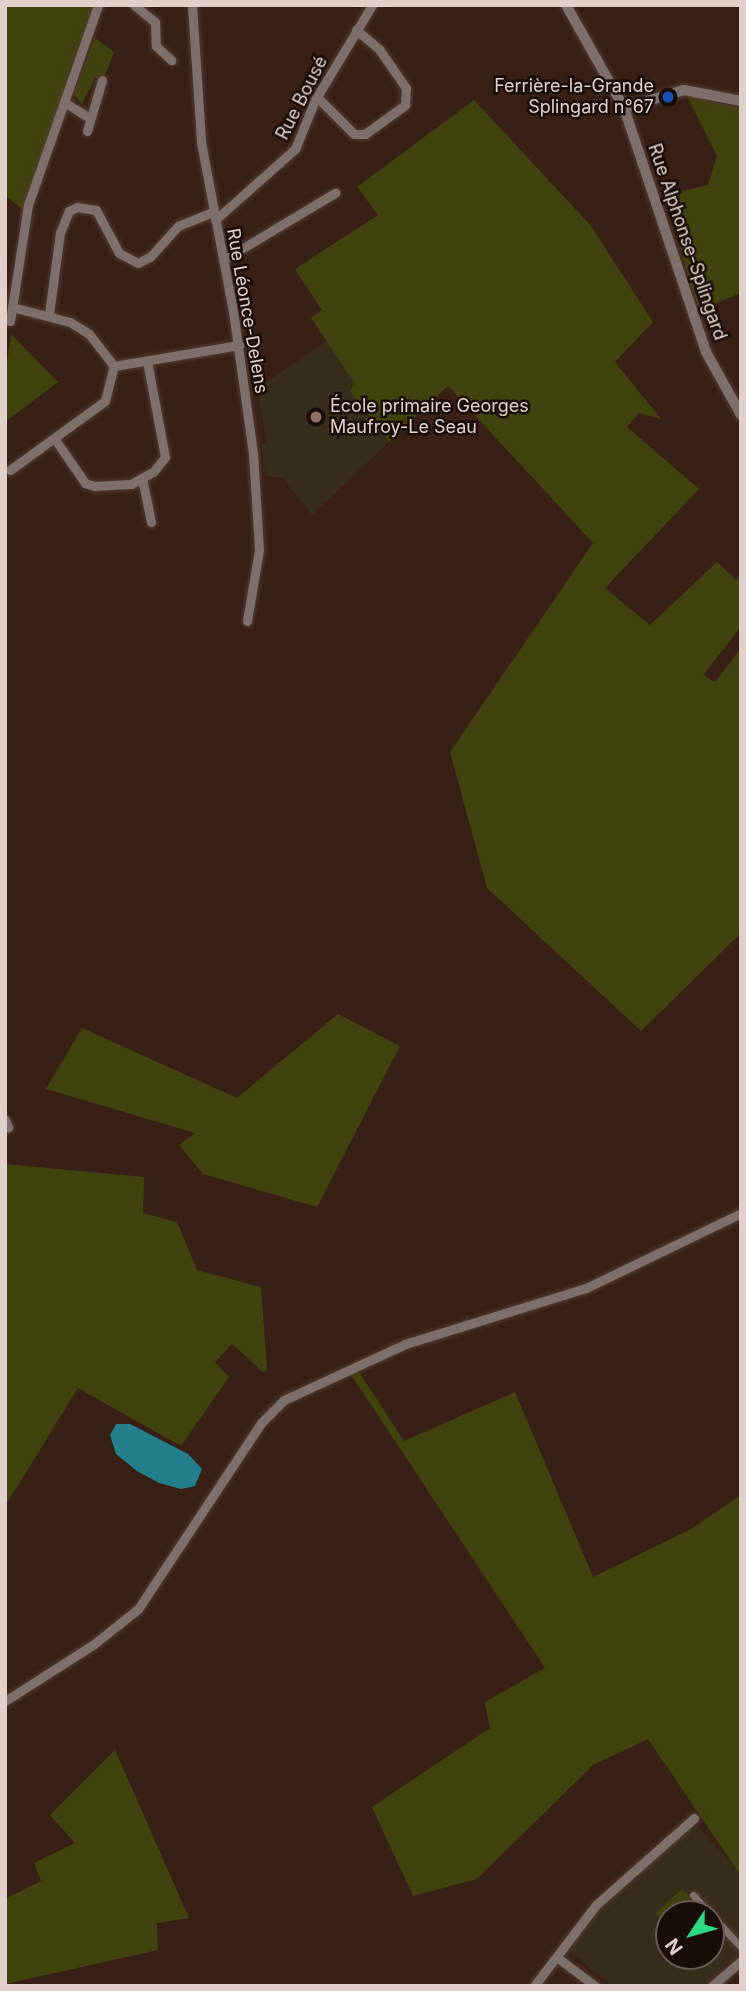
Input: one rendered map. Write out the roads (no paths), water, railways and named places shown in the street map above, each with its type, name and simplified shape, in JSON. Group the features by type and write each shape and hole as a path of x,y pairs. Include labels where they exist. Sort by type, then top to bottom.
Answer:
{"street":[{"path":"10,321 28,205 98,5"},
{"path":"134,5 155,22 156,46 171,60"},
{"name":"Rue Léonce-Delens","path":"192,5 201,142 239,345 253,454 259,550 258,576 247,621"},
{"name":"Rue Bousé","path":"48,314 60,233 69,211 77,207 96,210 119,253 138,262 150,257 178,226 214,216 295,149 317,97 372,5"},
{"name":"Rue Alphonse-Splingard","path":"566,5 624,108 706,352 741,415"},
{"path":"317,97 354,134 365,134 405,105 406,88 379,49 356,30"},
{"path":"87,131 102,80"},
{"path":"624,108 684,90 741,101"},
{"path":"64,102 90,118"},
{"path":"223,260 335,193"},
{"path":"12,307 48,314 89,334 114,366"},
{"path":"114,366 239,345"},
{"path":"54,438 85,483 131,484 142,478 165,457 147,362"},
{"path":"9,470 106,401 114,366"},
{"path":"142,478 151,522"},
{"path":"5,1701 94,1644 138,1609 261,1423 284,1400 405,1344 586,1288 741,1213"},
{"path":"534,1986 596,1905 694,1818"},
{"path":"693,1895 698,1900"},
{"path":"725,1929 741,1947"},
{"path":"558,1958 595,1986"},
{"path":"712,1986 741,1961"}],"water":[{"path":"116,1424 130,1424 188,1454 202,1469 195,1486 181,1489 159,1483 137,1471 116,1454 110,1435"}],"place":[{"name":"Ferrière-la-Grande Splingard n°67","path":"668,97"},
{"name":"École primaire Georges Maufroy-Le Seau","path":"316,417"}]}
